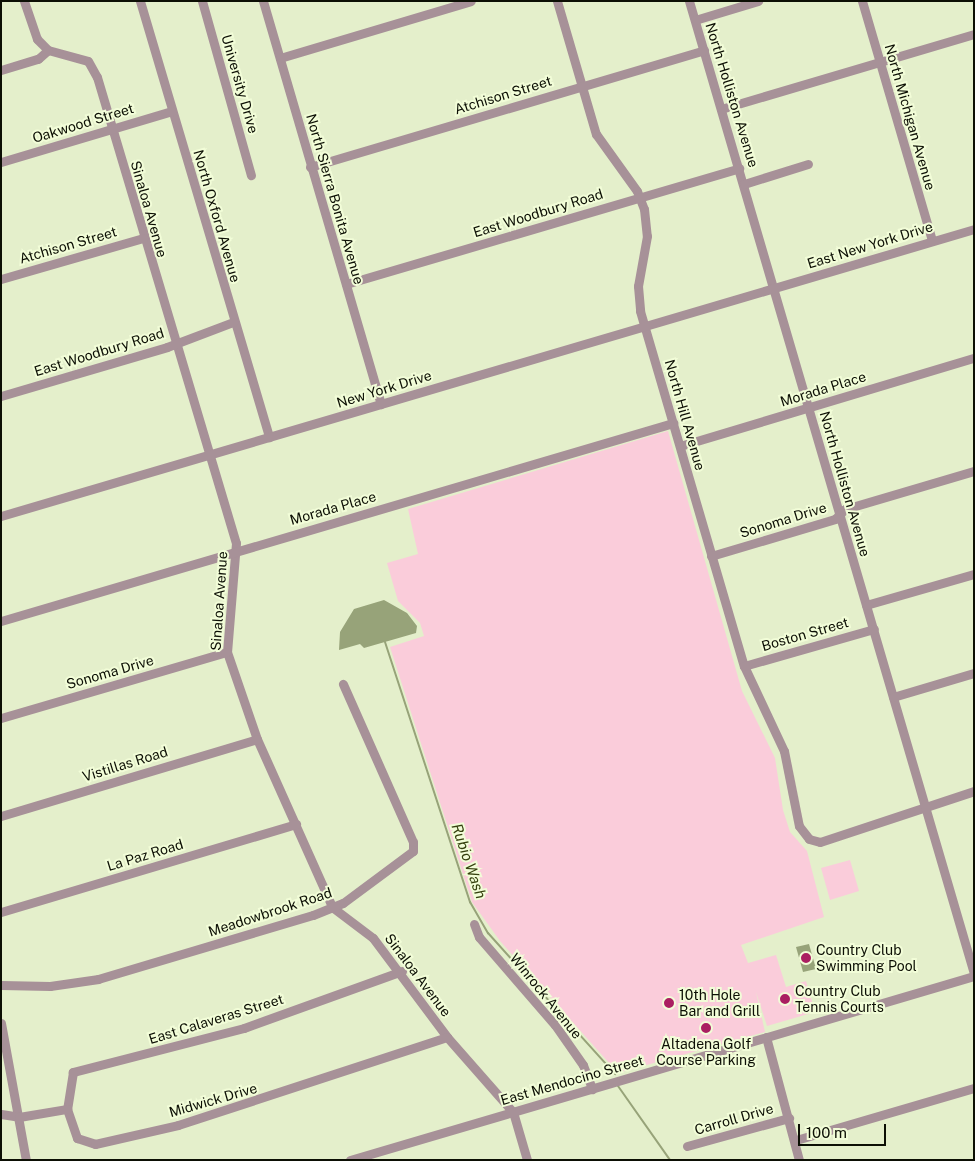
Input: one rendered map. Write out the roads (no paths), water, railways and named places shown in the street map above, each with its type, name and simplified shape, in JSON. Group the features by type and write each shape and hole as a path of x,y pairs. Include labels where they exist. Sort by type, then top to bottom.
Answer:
{"street":[{"path":"1,70 38,59 48,50 37,39 24,1"},
{"name":"North Oxford Avenue","path":"140,1 233,322 269,437"},
{"name":"University Drive","path":"202,1 251,175"},
{"name":"North Sierra Bonita Avenue","path":"263,1 310,167 381,404"},
{"path":"280,58 471,1"},
{"name":"North Hill Avenue","path":"557,1 602,147 639,197 647,236 638,286 644,327 744,666 781,740 794,813 809,839 820,842 925,808"},
{"name":"North Holliston Avenue","path":"689,1 974,975"},
{"path":"695,20 758,1"},
{"name":"North Michigan Avenue","path":"862,1 932,241"},
{"path":"721,110 974,34"},
{"name":"Sinaloa Avenue","path":"48,50 88,61 112,128 174,343 236,543 227,652 258,739 332,907 373,938 402,971 447,1037 512,1112"},
{"name":"Atchison Street","path":"310,167 704,50"},
{"name":"Oakwood Street","path":"1,162 172,111"},
{"path":"744,184 808,164"},
{"name":"East Woodbury Road","path":"346,284 739,168"},
{"name":"East New York Drive","path":"774,288 974,229"},
{"name":"Atchison Street","path":"1,279 143,238"},
{"name":"New York Drive","path":"1,516 774,288"},
{"name":"East Woodbury Road","path":"1,396 174,343 233,322"},
{"name":"Morada Place","path":"680,446 974,358"},
{"name":"Morada Place","path":"1,621 673,423"},
{"name":"Sonoma Drive","path":"711,556 835,519 839,514 974,471"},
{"path":"866,606 974,574"},
{"name":"Boston Street","path":"744,666 874,629"},
{"name":"Sonoma Drive","path":"1,718 227,652"},
{"path":"893,697 974,672"},
{"name":"Meadowbrook Road","path":"1,985 50,986 98,979 332,907 414,848 343,684"},
{"name":"Vistillas Road","path":"1,816 258,739"},
{"path":"925,808 974,791"},
{"name":"La Paz Road","path":"1,912 296,824"},
{"name":"Winrock Avenue","path":"474,924 479,937 555,1025 583,1065 592,1089"},
{"name":"East Calaveras Street","path":"67,1109 69,1079 81,1069 244,1028 402,971"},
{"name":"East Mendocino Street","path":"350,1160 974,975"},
{"path":"1,1023 26,1160"},
{"name":"Midwick Drive","path":"67,1109 77,1138 95,1144 289,1092 447,1037"},
{"path":"766,1037 796,1140 799,1160"},
{"path":"796,1140 974,1088"},
{"path":"1,1114 19,1118 67,1109"},
{"path":"512,1112 527,1160"},
{"name":"Carroll Drive","path":"687,1146 789,1118"}],"waterway":[{"name":"Rubio Wash","path":"385,642 470,902 488,933 615,1074"},
{"name":"Rubio Wash","path":"618,1086 670,1160"}],"place":[{"name":"Country Club Swimming Pool","path":"806,958"},
{"name":"Country Club Tennis Courts","path":"785,999"},
{"name":"10th Hole Bar and Grill","path":"669,1003"},
{"name":"Altadena Golf Course Parking","path":"706,1028"}]}
